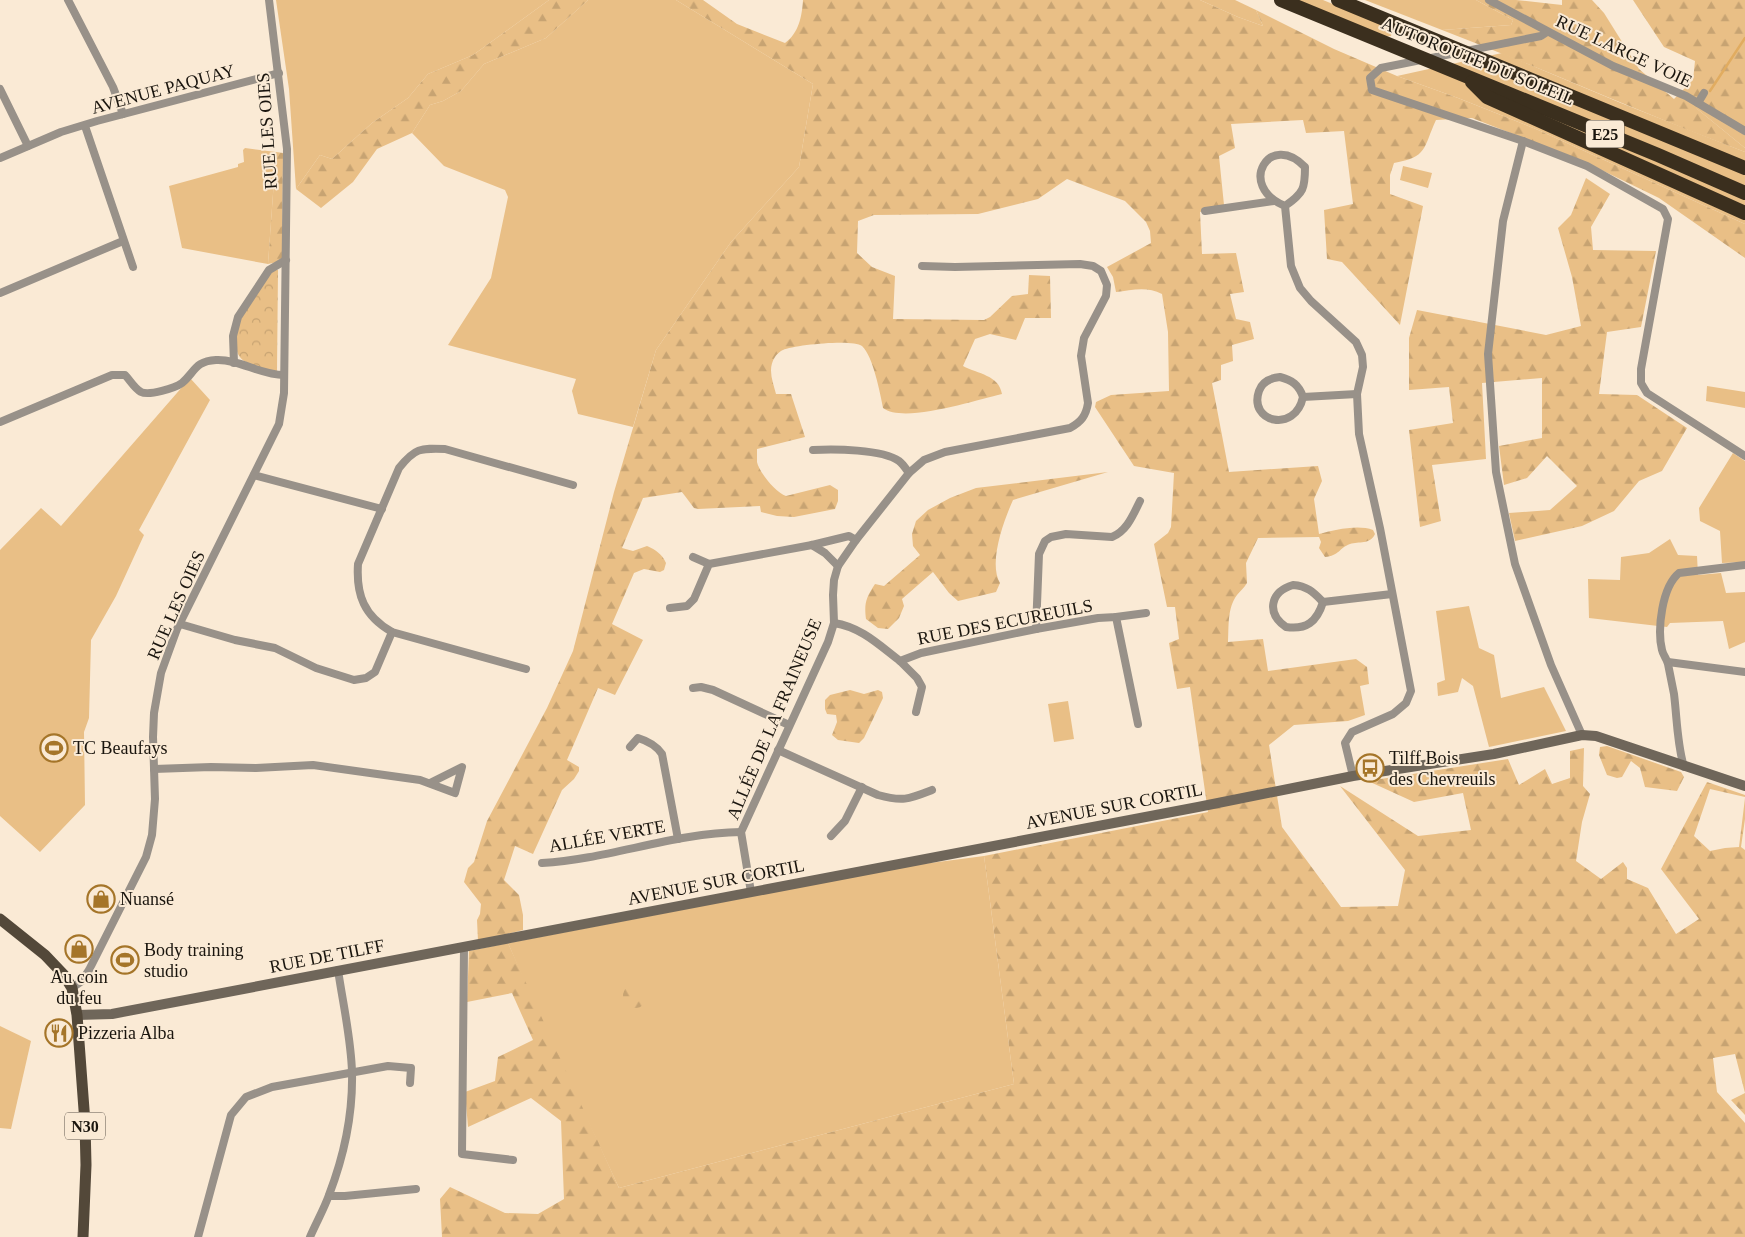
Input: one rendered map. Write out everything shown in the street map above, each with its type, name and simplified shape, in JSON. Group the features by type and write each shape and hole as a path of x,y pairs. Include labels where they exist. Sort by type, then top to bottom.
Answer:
{"highway":[{"name":"AUTOROUTE DU SOLEIL","path":"1280,0 1745,192"},
{"name":"AUTOROUTE DU SOLEIL","path":"1338,0 1745,168"},
{"path":"1465,76 1487,96 1745,213"}],"main road":[{"name":"AVENUE SUR CORTIL","path":"485,942 1353,776 1494,754 1582,735 1596,736 1745,786"},
{"name":"N30","path":"0,919 46,955 64,975 72,988 77,1015 85,1123 86,1165 83,1237"},
{"name":"RUE DE TILFF","path":"77,1015 112,1014 485,942"}],"street":[{"path":"68,0 113,87 123,114"},
{"name":"RUE LES OIES","path":"72,988 82,981 89,970 146,857 155,822 156,799 153,737 157,692 161,673 180,624 279,424 284,393 287,149 269,0"},
{"name":"RUE LARGE VOIE","path":"1488,0 1613,66 1686,96 1745,131"},
{"path":"1547,32 1541,36 1381,68 1370,78 1372,90 1523,141 1587,166 1663,209 1668,219 1641,369 1641,383 1647,393 1745,456"},
{"name":"AVENUE PAQUAY","path":"133,266 85,126 123,114 279,73"},
{"path":"0,89 28,146"},
{"path":"1698,103 1704,93"},
{"path":"0,158 61,132 85,126"},
{"path":"1523,141 1503,222 1488,354 1496,472 1515,564 1551,665 1582,735"},
{"path":"1285,155 1297,158 1305,167 1305,185 1296,198 1285,206 1274,201 1265,192 1260,177 1264,164 1273,156 1285,155"},
{"path":"1205,211 1274,201"},
{"path":"1285,206 1291,266 1300,288 1311,301 1356,342 1362,355 1363,367 1357,394 1359,434 1371,484 1411,691 1406,703 1393,714 1352,732 1346,742 1353,776"},
{"path":"0,293 123,241"},
{"path":"234,363 234,336 238,317 269,270 286,260"},
{"name":"ALLÉE DE LA FRAINEUSE","path":"751,892 740,832 828,642 834,624 834,588 838,566 856,540 910,473 924,460 945,452 1070,428 1085,416 1088,403 1081,356 1084,338 1106,296 1107,285 1101,271 1093,266 1080,264 922,266"},
{"path":"0,422 112,375 124,375 140,391 147,394 181,384 202,362 217,360 274,375 284,375"},
{"path":"1280,376 1297,385 1303,397 1296,414 1288,419 1278,421 1270,419 1261,412 1257,404 1260,388 1266,381 1280,376"},
{"path":"1303,397 1357,394"},
{"path":"526,670 392,632 381,626 361,601 356,580 358,564 400,468 409,456 424,448 445,449 573,485"},
{"path":"813,450 883,454 899,461 910,473"},
{"path":"254,475 382,508"},
{"path":"1036,629 1039,554 1045,541 1051,537 1066,534 1112,537 1119,534 1130,522 1140,501"},
{"path":"694,557 709,564 812,545 849,536 856,540"},
{"path":"812,545 825,553 838,566"},
{"path":"670,608 687,606 694,599 709,564"},
{"path":"1684,767 1668,662 1662,650 1662,612 1664,601 1675,577 1679,574 1745,565"},
{"path":"1293,585 1303,586 1313,591 1324,602 1309,625 1302,628 1286,627 1276,618 1273,610 1275,598 1279,592 1283,588 1293,585"},
{"path":"1324,602 1392,594"},
{"name":"RUE DES ECUREUILS","path":"900,661 921,653 1036,629 1098,618 1146,613"},
{"name":"RUE DES ECUREUILS","path":"1116,617 1138,724"},
{"path":"180,624 235,640 275,648 316,668 354,680 366,678 375,672 392,632"},
{"name":"RUE DES ECUREUILS","path":"834,624 847,625 861,631 900,661 917,678 922,687 916,712"},
{"path":"1668,662 1745,672"},
{"path":"693,688 701,687 713,690 789,725"},
{"name":"ALLÉE VERTE","path":"630,747 638,738 658,749 662,754 678,839"},
{"path":"778,750 878,795 907,800 932,790"},
{"path":"154,769 256,768 313,765 420,780 430,784"},
{"path":"831,836 848,816 862,787"},
{"name":"ALLÉE VERTE","path":"542,863 563,862 678,839 724,832 740,832"},
{"path":"464,947 462,1154 513,1160"},
{"path":"310,1237 329,1196 341,1157 352,1101 350,1049 338,970"},
{"path":"198,1237 231,1114 246,1096 272,1087 388,1066 411,1068 410,1083"},
{"path":"329,1196 416,1189"}],"green space":[{"path":"276,0 549,0 473,55 428,74 408,98 372,123 332,159 320,155 296,189 289,89"},
{"path":"549,0 588,0 546,38 484,64 461,91 443,101 430,105 412,133 377,149 353,182 321,208 296,189 320,155 332,159 372,123 408,98 428,74 473,55"},
{"path":"588,0 676,0 813,84 799,167 731,242 656,350 633,427 578,414 572,391 576,379 448,345 491,278 508,197 505,190 444,166 412,133 430,105 443,101 461,91 484,64 546,38"},
{"path":"676,0 703,0 737,24 785,43 797,29 803,0 1200,0 1263,26 1256,10 1334,49 1397,76 1536,129 1745,224 1745,258 1659,198 1585,162 1472,118 1436,120 1423,150 1413,158 1394,163 1390,175 1390,194 1423,206 1400,325 1342,262 1327,259 1324,210 1353,204 1344,131 1306,133 1303,120 1231,124 1235,148 1219,156 1224,205 1200,212 1202,254 1236,253 1244,292 1230,294 1236,319 1250,322 1254,339 1232,345 1233,361 1221,365 1221,380 1212,383 1229,472 1318,466 1322,481 1314,499 1319,534 1346,528 1367,528 1373,530 1375,534 1370,540 1350,544 1336,554 1325,557 1319,548 1321,542 1319,537 1258,538 1246,563 1247,583 1237,595 1232,606 1229,618 1228,642 1263,639 1268,671 1356,659 1367,667 1369,684 1360,686 1365,715 1348,721 1294,725 1269,745 1282,827 1341,907 1398,906 1405,870 1340,786 1418,836 1471,830 1463,793 1414,802 1368,781 1508,759 1519,785 1545,769 1552,784 1570,778 1570,751 1584,748 1583,786 1590,794 1582,822 1576,861 1601,879 1623,862 1627,868 1627,879 1648,888 1676,934 1699,919 1661,869 1707,782 1745,795 1745,797 1710,789 1694,836 1710,851 1739,847 1745,798 1745,819 1741,847 1745,850 1745,1093 1735,1054 1713,1058 1717,1092 1745,1123 1745,1237 442,1237 440,1199 450,1187 505,1213 538,1214 564,1199 561,1121 531,1098 468,1127 465,1092 495,1081 498,1057 533,1040 512,993 467,1002 469,951 508,943 619,1188 1014,1084 984,856 1208,812 1190,687 1177,689 1169,643 1179,639 1175,607 1167,607 1154,544 1168,533 1171,527 1174,473 1134,466 1095,407 1096,402 1111,395 1169,391 1168,332 1162,294 1145,289 1116,292 1113,277 1107,267 1151,243 1150,231 1146,222 1125,201 1067,179 1038,199 978,214 874,215 858,221 857,253 872,267 895,276 893,319 984,320 990,317 1012,296 1028,294 1029,275 1050,276 1051,318 1025,318 1016,340 990,334 975,339 963,366 992,379 997,383 1002,394 923,412 893,412 883,408 873,366 862,346 836,343 789,348 778,353 776,356 771,366 771,376 776,394 791,394 805,437 757,449 758,466 769,482 786,496 830,485 838,490 838,501 835,509 794,517 777,516 761,512 760,506 698,509 694,508 682,492 643,498 622,548 633,551 647,546 663,557 666,563 664,570 660,572 644,569 634,573 612,624 643,640 615,695 598,688 567,760 579,767 579,771 574,779 562,790 533,854 515,846 504,880 519,895 523,915 523,930 478,941 477,920 481,904 464,882 468,868 474,862 487,821 547,708 573,651 614,492 656,350 731,242 799,167 813,84"},
{"path":"1200,0 1235,0 1256,10 1263,26 1238,17"},
{"path":"1293,0 1323,0 1393,29 1391,36 1383,37"},
{"path":"1365,0 1476,0 1513,20 1511,25 1442,30"},
{"path":"1476,0 1516,0 1562,5 1562,0 1592,0 1604,13 1639,69 1674,99 1693,80 1695,61 1664,47 1633,0 1745,0 1745,135 1696,108 1745,148 1745,152 1442,30 1511,25 1513,20"},
{"path":"1502,53 1745,152 1745,224 1536,129 1397,76"},
{"path":"1691,104 1745,135 1745,148"},
{"path":"245,148 276,152 268,264 182,248 169,186 238,167 238,164 244,162 243,150"},
{"path":"276,152 283,153 282,261 268,264"},
{"path":"1403,166 1432,173 1428,188 1400,180"},
{"path":"1586,178 1610,194 1591,227 1593,250 1656,251 1641,327 1607,332 1599,394 1637,395 1687,428 1662,471 1639,481 1614,511 1582,526 1515,541 1509,513 1550,510 1577,486 1547,456 1527,478 1504,485 1499,446 1542,438 1542,378 1482,383 1486,459 1432,465 1441,521 1420,527 1409,430 1453,423 1449,387 1409,390 1409,338 1417,310 1546,335 1581,326 1572,277 1558,228 1571,215"},
{"path":"273,270 278,270 277,371 273,372 252,365 241,358 236,347 236,340 243,314"},
{"path":"190,378 210,400 139,530 144,535 116,596 91,640 89,718 84,732 85,805 40,852 0,816 0,550 41,508 61,526"},
{"path":"1707,386 1745,392 1745,408 1706,401"},
{"path":"1733,453 1745,461 1745,562 1722,563 1720,531 1700,521 1699,508"},
{"path":"1108,472 1013,500 1005,519 996,553 997,575 1000,583 996,592 958,601 949,593 933,572 902,599 904,606 899,618 888,629 878,628 866,619 866,601 875,584 884,586 920,555 913,546 912,534 916,521 928,510 950,498 976,488"},
{"path":"1670,539 1678,555 1697,556 1698,575 1721,573 1726,593 1745,592 1745,642 1729,649 1723,621 1670,623 1667,627 1589,618 1588,579 1620,580 1621,557 1649,553"},
{"path":"1469,606 1479,648 1494,655 1501,698 1544,687 1566,731 1489,747 1473,686 1462,678 1458,692 1438,696 1437,683 1445,680 1436,611"},
{"path":"850,690 864,694 878,690 882,692 883,698 864,738 859,743 838,740 832,735 837,722 836,715 827,714 825,709 825,700 830,695"},
{"path":"1068,701 1074,739 1054,742 1048,704"},
{"path":"1607,746 1681,772 1684,777 1677,791 1645,787 1640,768 1631,761 1622,777 1617,778 1607,775 1599,755 1600,747"},
{"path":"984,856 1014,1084 619,1188 540,1018 508,943 915,865"},
{"path":"635,984 644,987 647,996 644,1005 635,1008 626,1005 623,996 626,987"},
{"path":"0,1026 31,1041 11,1129 0,1128"},
{"path":"1745,1093 1745,1115 1731,1100"}],"waterway":[{"path":"1710,91 1745,38"}],"place":[{"name":"TC Beaufays","path":"54,748"},
{"name":"Tilff Bois des Chevreuils","path":"1370,768"},
{"name":"Nuansé","path":"101,899"},
{"name":"Au coin du feu","path":"79,949"},
{"name":"Body training studio","path":"125,960"},
{"name":"Pizzeria Alba","path":"59,1033"}]}
